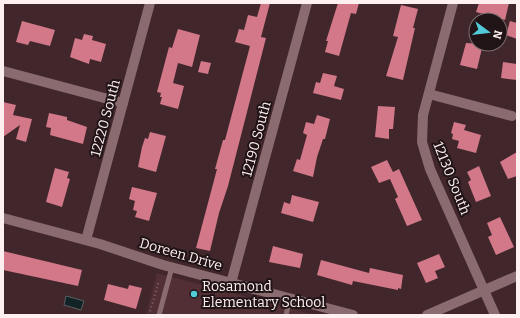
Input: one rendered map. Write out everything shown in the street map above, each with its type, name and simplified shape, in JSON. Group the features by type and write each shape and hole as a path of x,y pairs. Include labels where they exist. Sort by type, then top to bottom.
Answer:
{"street":[{"name":"12220 South","path":"86,240 150,3"},
{"name":"12190 South","path":"231,283 307,3"},
{"name":"12130 South","path":"453,3 428,94 422,124 424,151 495,315"},
{"path":"3,71 123,103"},
{"path":"428,94 512,116"},
{"name":"Doreen Drive","path":"3,218 86,240 168,266 352,315"},
{"path":"427,315 517,276"}],"lane":[{"path":"159,315 168,266"},
{"path":"286,315 290,298"}],"path":[{"path":"149,315 168,266"}],"shaded area":[{"name":"Rosamond Elementary School","path":"157,273 315,315 146,315"},
{"path":"66,296 84,301 81,310 64,305"}],"building":[{"path":"261,3 270,3 261,37 266,38 228,186 219,213 210,251 196,248 217,169 215,169 223,140 225,140 250,46 235,42 239,29 244,30 248,15 257,17"},
{"path":"338,3 359,3 356,14 351,13 339,56 325,52 328,41 326,41"},
{"path":"479,3 509,3 507,12 476,12"},
{"path":"401,5 418,9 403,80 386,76 398,37 393,36"},
{"path":"22,21 55,30 50,46 30,41 28,45 16,42"},
{"path":"510,21 517,23 517,39 508,36"},
{"path":"178,29 200,35 192,67 178,63 173,83 184,86 178,109 160,104 162,97 160,97 161,93 157,92 169,47 172,48"},
{"path":"84,34 93,36 92,40 106,44 101,62 90,59 89,64 70,57 75,38 82,40"},
{"path":"466,43 468,43 468,52 481,52 477,69 460,65"},
{"path":"201,61 211,63 208,74 198,72"},
{"path":"503,62 517,64 517,80 501,78"},
{"path":"323,73 337,76 334,86 344,89 341,100 313,93 316,82 320,83"},
{"path":"3,102 16,105 13,115 32,119 26,142 16,139 20,125 3,137"},
{"path":"378,106 395,107 393,129 389,129 389,139 375,137"},
{"path":"49,113 67,117 67,120 87,127 83,144 50,135 51,128 46,127"},
{"path":"317,115 330,119 325,139 323,139 317,157 313,177 293,171 297,159 300,160 307,135 303,133 306,122 314,124"},
{"path":"454,122 466,125 464,130 481,135 476,153 457,148 459,141 452,139 453,134 451,133"},
{"path":"150,132 166,136 156,172 138,167 145,138 148,139"},
{"path":"517,152 517,176 508,179 500,162"},
{"path":"387,160 393,172 399,169 422,220 407,226 395,199 398,197 390,179 379,183 371,167"},
{"path":"479,166 491,196 476,202 468,182 471,180 467,172"},
{"path":"55,168 69,172 67,178 70,179 62,207 46,202"},
{"path":"132,187 157,193 149,221 135,217 137,211 133,210 135,201 129,199"},
{"path":"292,195 319,202 313,222 281,213 284,202 290,204"},
{"path":"500,217 514,247 496,255 488,237 492,235 487,223"},
{"path":"273,246 303,254 300,268 269,262"},
{"path":"3,251 82,270 78,286 3,270"},
{"path":"439,254 445,267 435,271 438,278 426,283 417,263"},
{"path":"321,260 369,273 370,268 403,275 401,289 398,288 398,290 353,281 352,285 317,275"},
{"path":"108,284 128,289 129,285 142,288 136,309 104,300"}],"place":[{"name":"Rosamond Elementary School","path":"194,294"}]}
